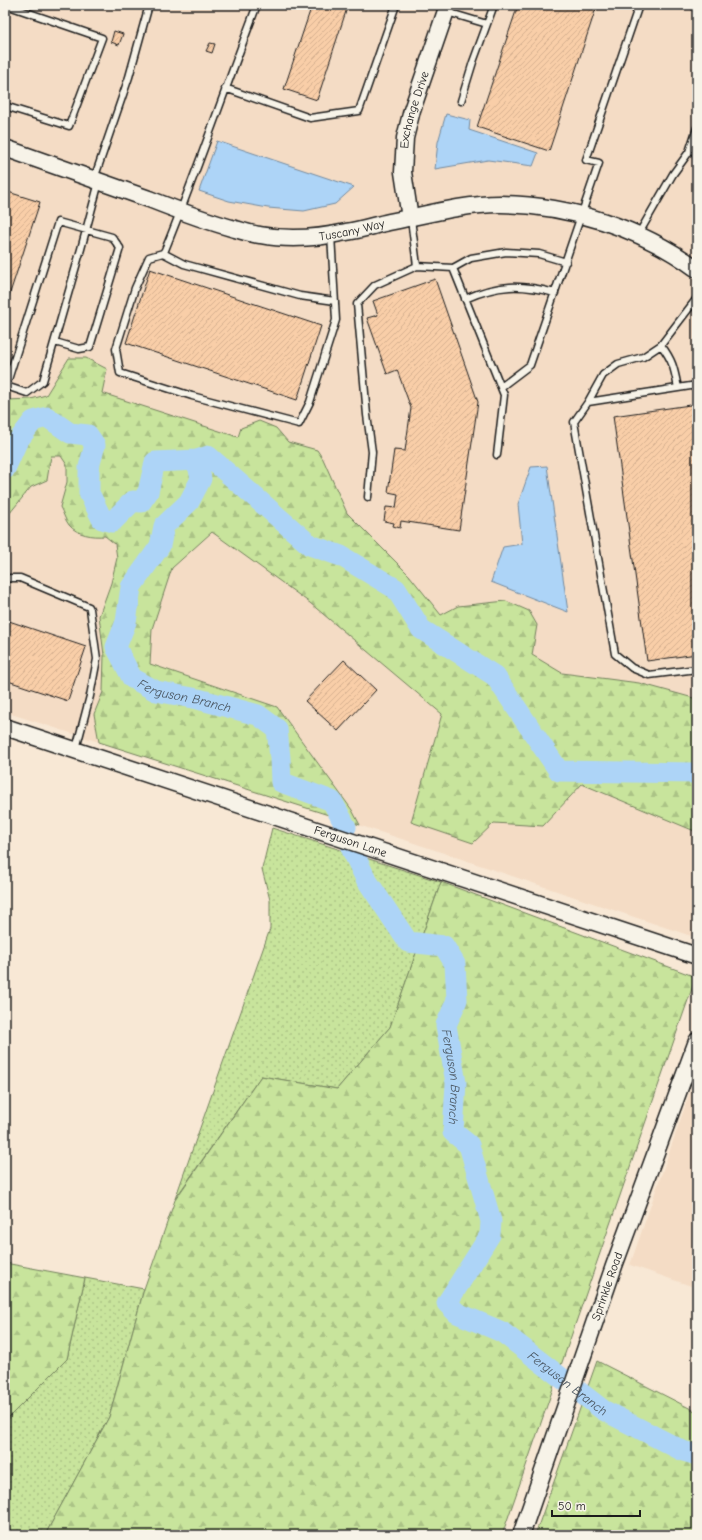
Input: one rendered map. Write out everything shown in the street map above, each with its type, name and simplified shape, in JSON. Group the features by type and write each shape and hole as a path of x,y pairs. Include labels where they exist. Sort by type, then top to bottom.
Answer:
{"street":[{"name":"Exchange Drive","path":"410,218 403,172 405,138 412,110 447,8"},
{"name":"Tuscany Way","path":"5,148 224,226 259,235 296,238 345,233 464,207 499,204 546,208 601,220 638,235 683,259 697,270"},
{"name":"Ferguson Lane","path":"5,727 697,956"},
{"name":"Sprinkle Road","path":"522,1535 590,1335 697,1041"}],"lane":[{"path":"5,106 69,126 102,38 6,5"},
{"path":"55,342 79,349 90,347 120,248 112,237 87,229 58,222 5,387 27,393 43,381 87,229 97,180 129,77 148,5"},
{"path":"163,254 181,211 225,88 257,5"},
{"path":"225,88 310,118 359,111 396,5"},
{"path":"461,101 472,62 494,5"},
{"path":"501,387 530,365 599,164 586,160 640,5"},
{"path":"447,8 487,24"},
{"path":"638,235 673,174 688,152 697,128"},
{"path":"410,218 417,266"},
{"path":"331,234 335,301 336,320 310,402 299,424 192,396 120,373 116,349 135,288 149,257 163,254 184,264 300,296 335,301"},
{"path":"368,497 372,452 367,415 357,304 375,285 417,266 453,268 471,258 506,252 539,254 566,262"},
{"path":"453,268 504,395 497,455"},
{"path":"465,299 480,292 510,286 535,288 555,294"},
{"path":"697,298 661,345 643,357 618,364 603,375 588,402 574,422 615,654 632,668 648,675 697,669"},
{"path":"661,345 674,368 678,388"},
{"path":"588,402 697,385"},
{"path":"5,579 20,578 89,607 90,609 97,659 90,696 76,750"}],"shaded area":[{"path":"5,5 697,5 697,938 408,841 5,712"},
{"path":"697,1072 697,1288 630,1265"}],"green space":[{"path":"69,358 86,358 107,369 102,393 238,437 241,428 259,421 276,428 288,442 317,450 323,459 347,513 409,575 441,615 458,606 506,601 529,611 537,625 532,655 562,673 639,683 697,699 697,832 582,784 543,826 494,823 473,843 411,822 442,714 310,603 212,532 172,568 152,629 150,664 277,707 352,810 360,825 99,742 94,714 103,692 104,655 99,616 111,583 117,558 115,544 105,536 90,536 76,531 68,523 60,507 67,482 67,465 61,456 51,456 47,480 31,487 5,519 5,406 7,400 31,399 46,395"},
{"path":"272,828 441,882 390,1027 337,1089 261,1076 175,1199 270,929 270,900 262,869"},
{"path":"441,882 696,977 502,1535 45,1535 109,1417 144,1289 175,1200 261,1076 337,1089 390,1027"},
{"path":"5,1263 85,1278 67,1359 5,1421"},
{"path":"85,1278 144,1289 109,1417 45,1535 5,1535 5,1421 67,1359"},
{"path":"597,1361 697,1412 697,1535 535,1535"}],"water":[{"path":"446,114 470,120 469,130 538,153 533,166 488,160 435,169 438,142"},
{"path":"217,141 354,187 335,204 304,211 268,208 229,201 199,191"},
{"path":"547,466 568,612 491,582 503,547 522,544 518,504 531,467"}],"building":[{"path":"312,5 348,5 317,100 284,89"},
{"path":"518,5 597,5 549,151 477,127"},
{"path":"114,31 123,34 119,45 111,42"},
{"path":"210,43 215,44 212,53 206,51"},
{"path":"5,191 40,202 5,308"},
{"path":"150,269 321,326 297,400 126,343"},
{"path":"435,279 478,402 459,530 401,521 400,528 393,526 394,523 384,521 386,507 396,508 398,494 388,492 394,450 405,451 411,408 397,370 387,374 367,318 378,315 373,301"},
{"path":"697,404 697,654 647,661 613,416"},
{"path":"9,621 86,647 68,701 5,680 5,632"},
{"path":"344,660 376,690 338,731 305,701"}],"waterway":[{"path":"5,469 17,442 33,421 47,417 70,433 88,435 95,445 89,467 89,493 102,519 112,522 133,501 141,502 148,492 155,462 197,460 208,456 310,545 341,556 396,589 421,629 495,676 559,771 697,773"},
{"name":"Ferguson Branch","path":"197,460 201,479 189,502 164,526 160,546 131,587 126,622 116,647 132,678 156,691 198,699 258,715 277,729 281,782 332,801 346,827"},
{"name":"Ferguson Branch","path":"352,850 366,879 408,942 444,946 455,964 457,1000 446,1025 456,1083 453,1132 469,1145 491,1221 490,1235 447,1303 457,1313 502,1332 603,1410 683,1451 697,1455"}]}
